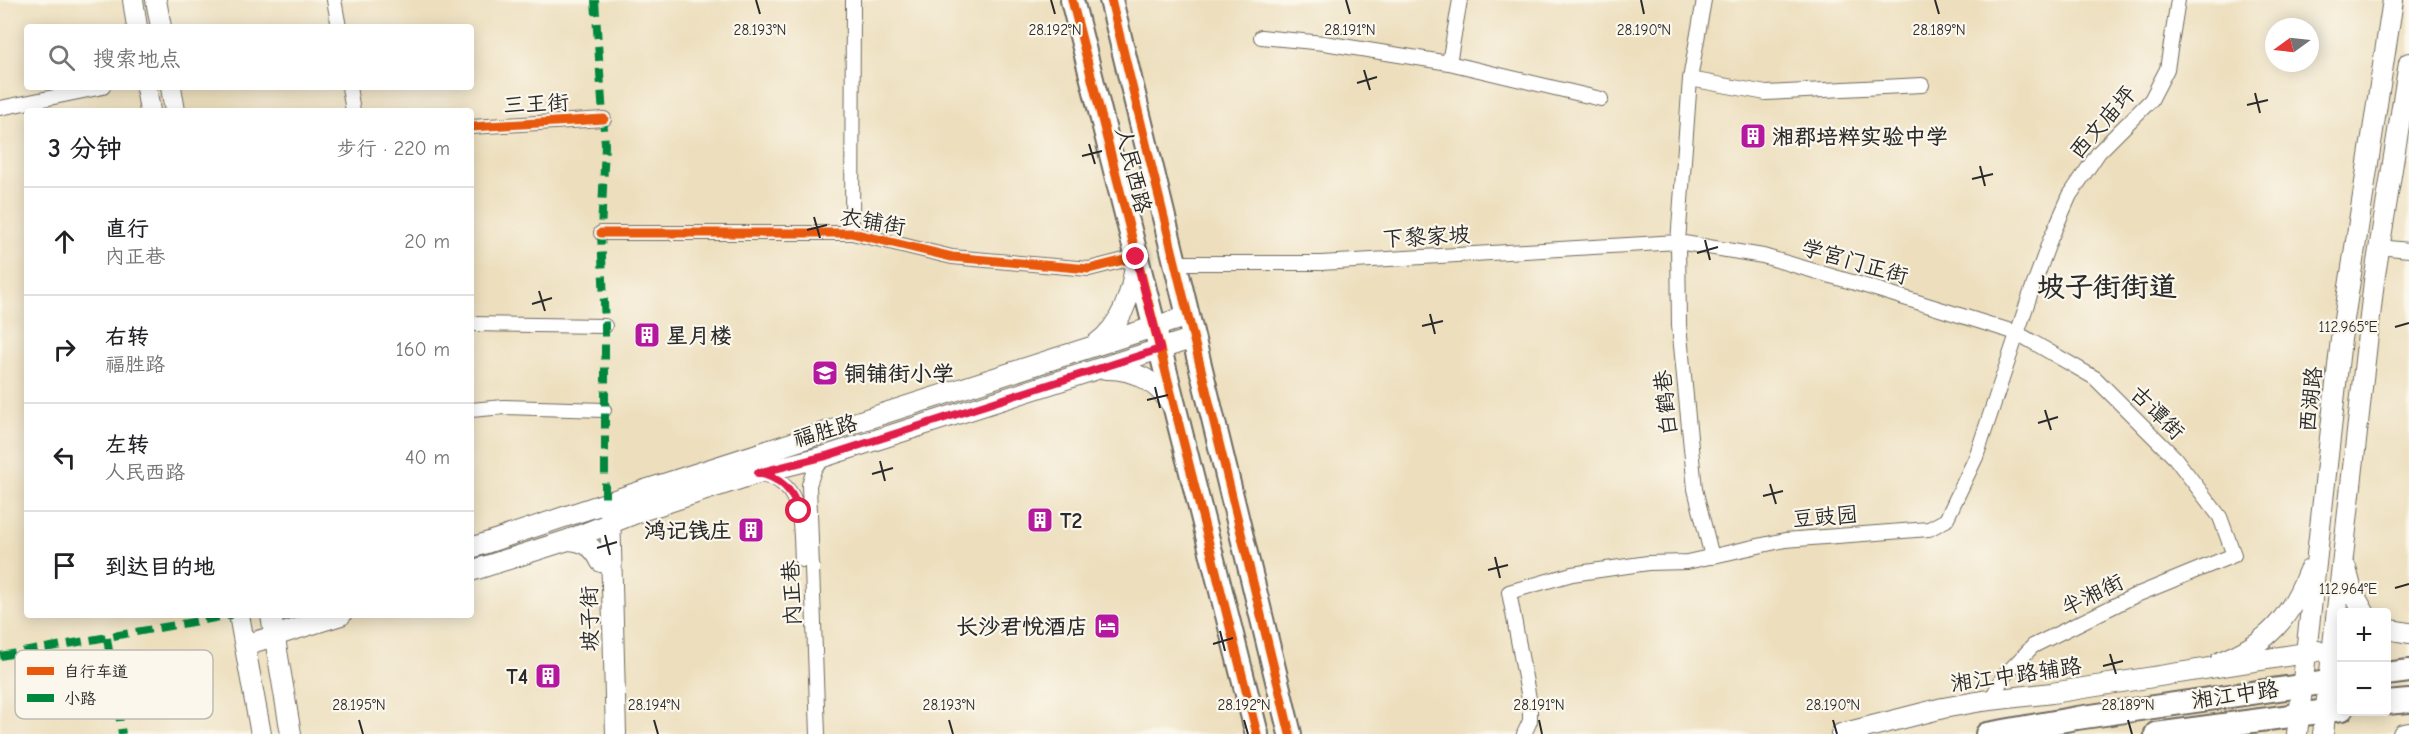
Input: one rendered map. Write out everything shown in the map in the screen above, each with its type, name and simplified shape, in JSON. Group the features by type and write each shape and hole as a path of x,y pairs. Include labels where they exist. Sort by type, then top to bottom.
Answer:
{"main road":[{"path":"133,0 137,24"},
{"path":"156,0 160,24"},
{"name":"人民西路","path":"1072,0 1257,733"},
{"name":"人民西路","path":"1111,0 1290,734"},
{"name":"西湖路","path":"2298,724 2341,339 2393,0"},
{"path":"2341,608 2344,557 2379,247 2409,63"},
{"path":"146,90 150,108"},
{"path":"172,90 174,108"},
{"path":"1090,348 1109,333 1120,319 1131,285 1136,257"},
{"name":"福胜路","path":"474,570 568,540 634,513 758,473 826,456 1096,370 1157,338 1188,316"},
{"name":"福胜路","path":"474,547 1090,348 1157,338 1194,338"},
{"path":"1096,370 1114,369 1145,377 1162,392 1174,408"},
{"name":"坡子街","path":"604,504 616,734"},
{"path":"568,540 578,540 606,554 619,528 634,513"},
{"path":"2194,672 2247,649 2269,634 2285,618 2299,595 2320,537"},
{"name":"坡子街","path":"605,734 606,554"},
{"path":"2344,557 2352,591 2362,608"},
{"path":"272,618 291,734"},
{"path":"245,645 332,618"},
{"path":"240,620 261,734"},
{"path":"283,689 283,674 289,656 303,634 315,624"},
{"path":"2391,630 2409,634"},
{"path":"2391,639 2409,634"},
{"name":"湘江中路辅路","path":"1841,734 1943,708 1991,699 2052,693 2337,648"},
{"path":"2323,734 2334,710 2337,662"},
{"path":"2391,673 2409,671"},
{"name":"湘江中路","path":"1988,734 2077,718 2336,681"},
{"path":"2391,703 2409,701"},
{"name":"湘江中路","path":"2156,734 2298,724 2334,710"},
{"path":"2403,734 2409,733"}],"street":[{"path":"334,0 338,24"},
{"path":"852,233 853,0"},
{"path":"1449,63 1461,0"},
{"name":"白鹤巷","path":"1704,0 1690,80 1678,242 1680,337 1695,489 1712,557"},
{"name":"西文庙坪","path":"2017,333 2050,240 2070,195 2099,153 2151,100 2162,79 2172,42 2178,0"},
{"path":"1261,37 1324,43 1449,63 1601,99"},
{"path":"1690,80 1766,93 1922,84"},
{"path":"0,108 88,90"},
{"path":"350,90 352,108"},
{"name":"三王街","path":"474,127 604,119"},
{"name":"衣铺街","path":"601,232 852,233 952,257 1089,269 1136,257"},
{"name":"下黎家坡","path":"1175,263 1321,263 1678,242"},
{"name":"学宫门正街","path":"1678,242 1763,256 1869,286 2017,333"},
{"path":"2379,247 2409,250"},
{"path":"474,324 605,326"},
{"name":"古谭街","path":"2017,333 2095,378 2175,458 2220,517 2234,555"},
{"name":"豆豉园","path":"1524,734 1530,721 1530,704 1509,592 1572,574 1648,563 1687,562 1785,540 1929,529 1946,520 1976,457 2017,333"},
{"path":"474,411 504,407 604,410"},
{"name":"内正巷","path":"818,734 809,485 815,467 826,456"},
{"name":"内正巷","path":"758,473 769,475 784,485 796,501 799,511 808,734"},
{"name":"半湘街","path":"1991,699 2003,677 2033,646 2134,596 2234,555"}],"marked path":[{"path":"595,0 605,145 601,233 605,326 605,504"},
{"path":"34,650 215,618"},
{"path":"107,638 109,650"},
{"path":"0,656 15,653"},
{"path":"120,719 122,734"}],"cycle path":[{"path":"1072,0 1257,734"},
{"path":"1111,0 1290,734"},
{"path":"474,127 604,119"},
{"path":"601,233 852,233 952,257 1089,269 1136,257"}],"place":[{"name":"湘郡培粹实验中学","path":"1753,136"},
{"name":"星月楼","path":"647,335"},
{"name":"铜铺街小学","path":"825,373"},
{"name":"T2","path":"1040,520"},
{"name":"鸿记钱庄","path":"751,530"},
{"name":"长沙君悦酒店","path":"1107,626"},
{"name":"T4","path":"548,676"}],"district":[{"name":"坡子街街道","path":"2107,286"}],"route":[{"path":"799,511 796,501 784,485 769,475 758,473 826,456 1160,349 1136,257"}]}
